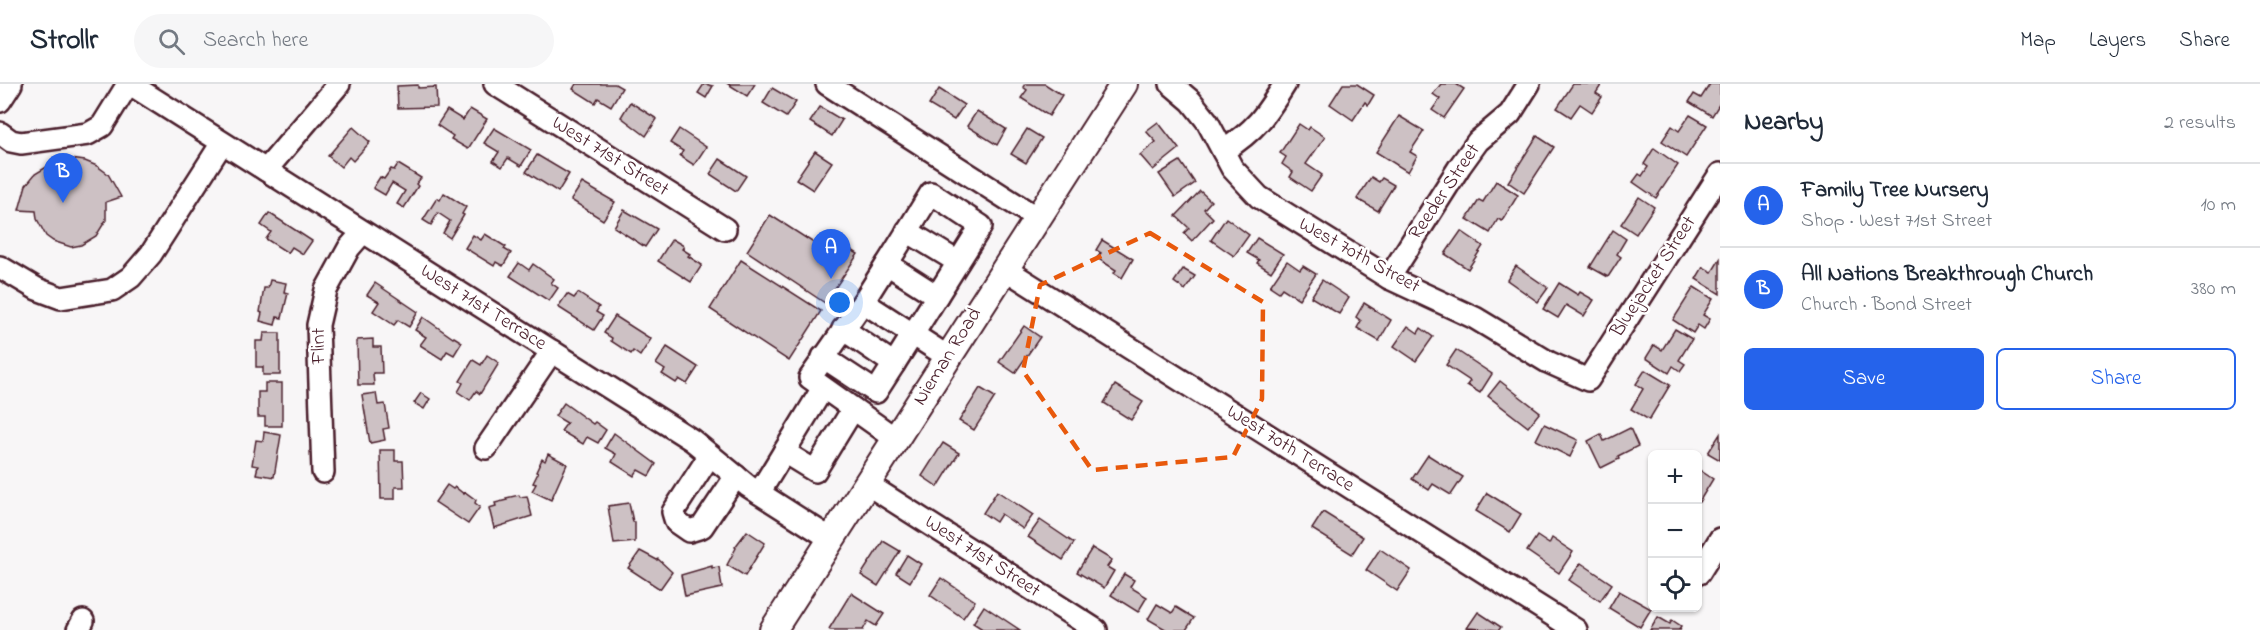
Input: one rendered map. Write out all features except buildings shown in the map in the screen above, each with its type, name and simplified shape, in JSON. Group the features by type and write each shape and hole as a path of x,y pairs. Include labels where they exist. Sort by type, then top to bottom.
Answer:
{"main road":[{"name":"Nieman Road","path":"773,630 1124,84"}],"street":[{"path":"0,101 11,84"},
{"path":"0,133 11,141 21,143 88,134 102,126 129,84"},
{"name":"West 71st Terrace","path":"129,84 692,440 759,493 831,539"},
{"path":"266,170 339,84"},
{"name":"West 71st Street","path":"495,84 725,230"},
{"path":"827,84 1038,218"},
{"name":"West 70th Street","path":"1171,84 1191,101 1208,121 1240,178 1259,197 1389,278 1475,318 1548,362 1588,380"},
{"path":"1223,151 1243,139 1263,120 1285,84"},
{"name":"Reeder Street","path":"1389,278 1478,141 1510,114 1529,84"},
{"path":"0,267 37,289 61,298 112,290 131,277 151,254 222,142"},
{"name":"Bluejacket Street","path":"1588,380 1720,174"},
{"path":"824,357 876,392 981,226 931,193 863,302 843,329 824,357 810,378 896,439"},
{"path":"907,231 958,262"},
{"name":"Flint","path":"323,472 318,326 326,290 334,273 349,248 363,232"},
{"path":"887,264 937,296"},
{"name":"West 70th Terrace","path":"1005,269 1576,630"},
{"path":"863,302 948,357"},
{"path":"843,329 894,364"},
{"path":"486,448 552,351"},
{"path":"759,493 823,387"},
{"path":"784,452 815,471 853,409"},
{"path":"710,455 673,512 676,522 689,531 702,527 736,476"},
{"name":"West 71st Street","path":"867,483 1096,630"},
{"path":"1702,568 1720,539"}],"highlighted area":[{"path":"1150,233 1263,302 1262,399 1233,457 1092,470 1023,371 1040,285"}],"place":[{"name":"All Nations Breakthrough Church","path":"63,203"},
{"name":"Family Tree Nursery","path":"831,279"}]}
